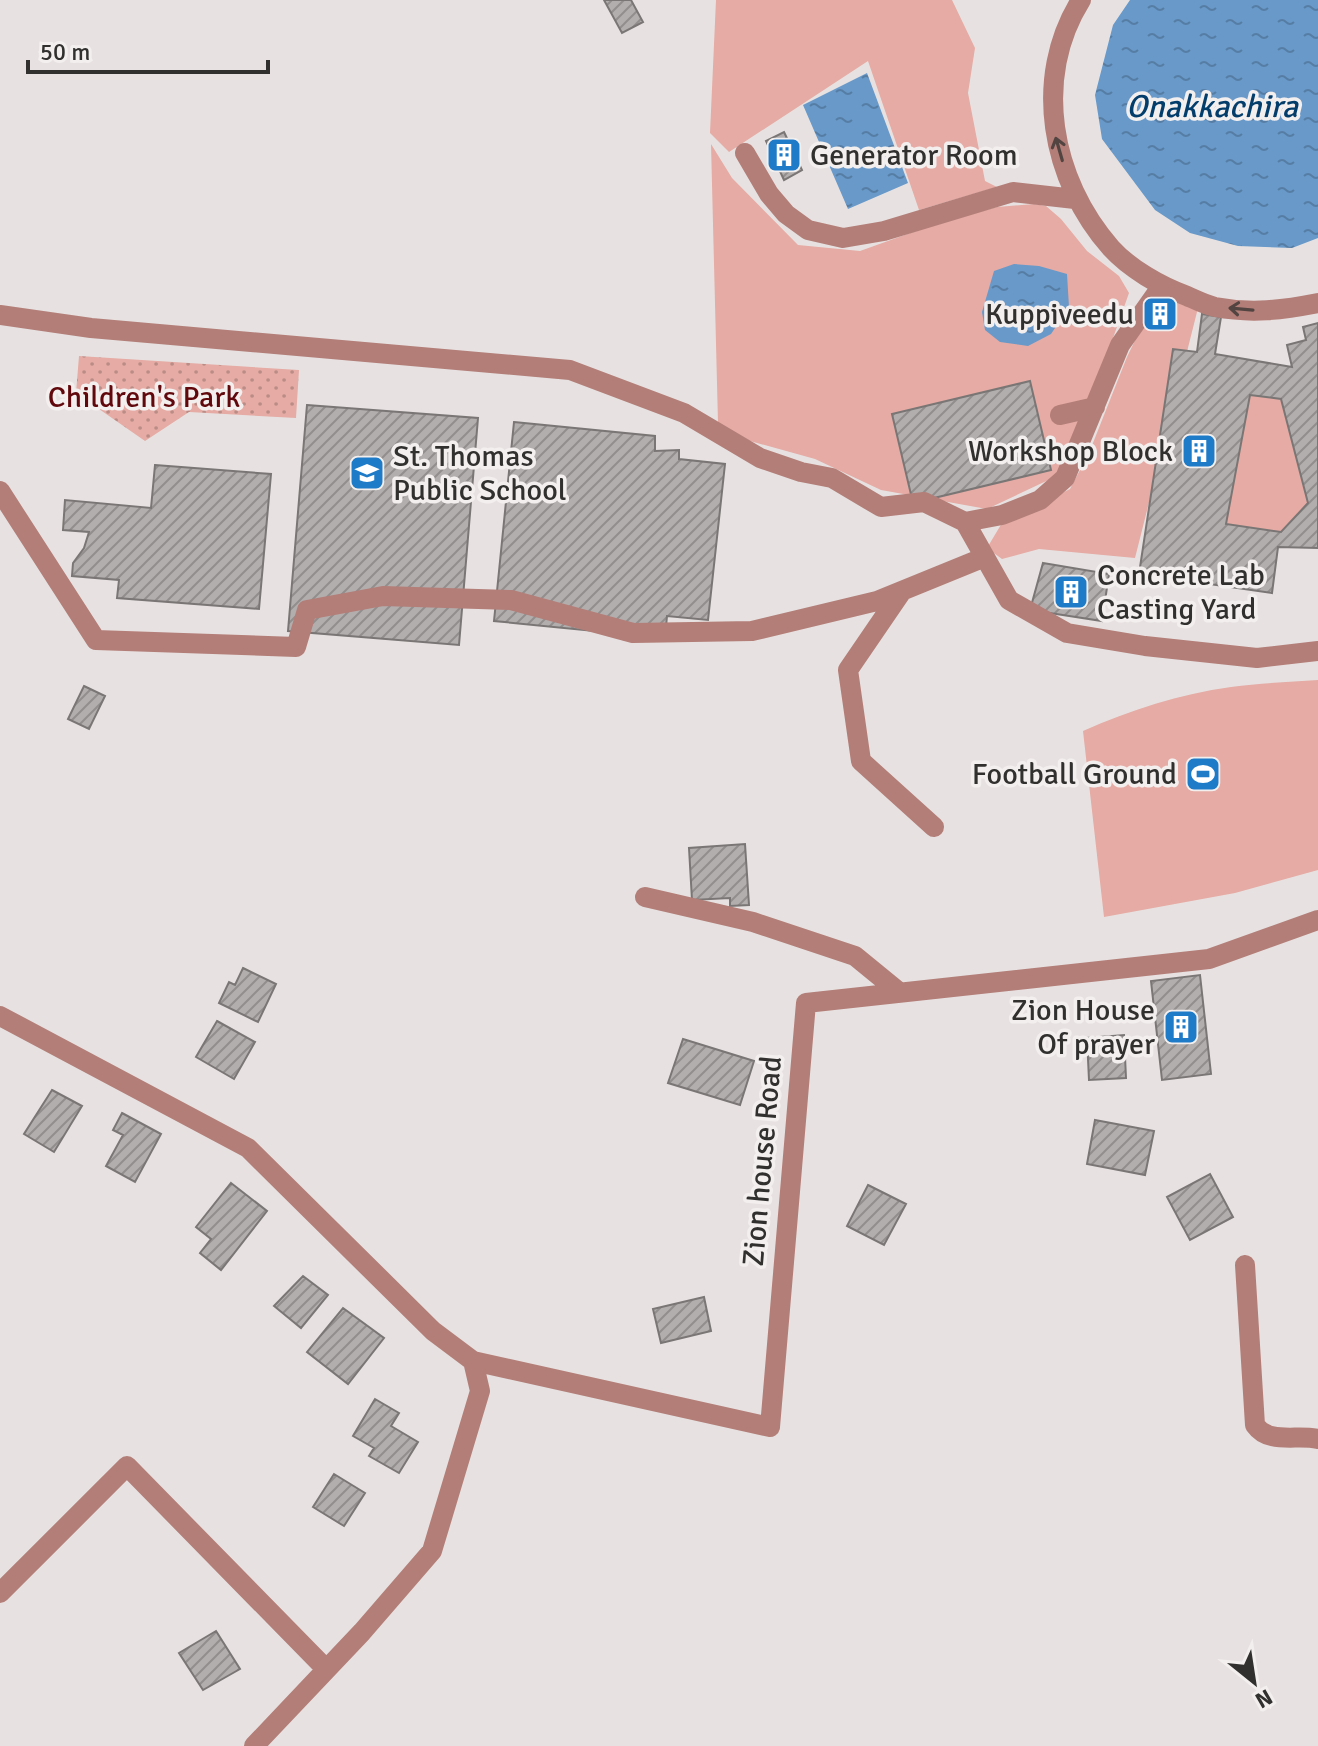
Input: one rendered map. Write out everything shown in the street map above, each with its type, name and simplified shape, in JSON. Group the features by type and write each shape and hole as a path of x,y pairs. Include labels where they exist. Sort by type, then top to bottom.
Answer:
{"street":[{"path":"1081,0 1069,19 1053,79 1055,141 1075,199 1112,250 1161,287 1214,307 1270,312 1318,303"},
{"path":"745,153 769,194 786,214 808,230 843,238 884,231 1013,192 1075,199"},
{"path":"965,522 1015,510 1040,500 1065,478 1120,345 1161,287"},
{"path":"0,315 91,328 570,370 684,413 760,458 801,472 832,478 881,507 924,502 965,522 1009,600 1067,633 1145,646 1257,658 1318,651"},
{"path":"1060,415 1095,407"},
{"path":"0,491 96,640 296,647 307,610 383,596 511,600 633,633 752,631 877,601 985,557"},
{"path":"902,591 848,670 861,761 934,827"},
{"path":"645,897 753,922 855,956 899,992"},
{"name":"Zion house Road","path":"473,1361 770,1427 806,1003 1209,959 1318,920"},
{"path":"0,1016 248,1148 433,1331 473,1361 480,1391 432,1551 254,1746"},
{"path":"1245,1265 1255,1425 1261,1433 1270,1437 1318,1439"},
{"path":"0,1593 127,1466 326,1669"}],"green space":[{"path":"716,0 952,0 975,48 968,93 985,181 997,187 919,210 868,61 729,152 710,133"},
{"path":"711,144 732,178 798,245 860,251 941,222 997,207 1046,206 1061,219 1087,251 1119,276 1129,293 1091,400 1057,476 987,509 881,490 815,459 750,441 718,423"},
{"path":"1161,287 1199,304 1135,558 1039,549 1002,559 987,548 1002,523 1070,489 1089,453 1127,357"},
{"name":"Children's Park","path":"79,356 299,370 296,418 189,412 145,441 76,393"},
{"path":"1250,395 1281,399 1308,503 1281,532 1226,524"},
{"name":"Football Ground","path":"1318,680 1318,870 1235,893 1104,917 1083,731 1174,698 1242,686"}],"water":[{"name":"Onakkachira","path":"1130,0 1318,0 1318,238 1292,248 1238,246 1190,233 1155,210 1102,139 1095,95 1113,25"},
{"path":"867,73 908,183 848,209 803,105"},
{"path":"1014,264 1039,266 1067,274 1069,307 1051,334 1028,346 1000,342 985,330 982,312 994,271"}],"building":[{"path":"604,0 631,0 643,22 622,33"},
{"name":"Generator Room","path":"784,132 802,170 784,180 766,141"},
{"name":"Workshop Block","path":"1202,314 1221,317 1215,354 1292,367 1287,345 1306,340 1303,327 1318,323 1318,548 1278,547 1272,593 1139,574 1173,349 1197,352","holes":["1250,395 1281,399 1308,503 1281,532 1226,524"]},
{"path":"1030,381 1051,470 913,503 892,414"},
{"path":"307,405 478,418 459,645 288,631"},
{"path":"514,422 655,436 655,451 679,450 679,459 725,464 708,620 667,616 665,638 494,621"},
{"path":"155,465 271,474 259,609 117,598 119,580 72,576 73,563 84,548 89,532 63,530 65,500 151,508"},
{"name":"Concrete Lab Casting Yard","path":"1043,563 1109,574 1102,621 1030,610"},
{"path":"84,686 105,696 89,729 68,719"},
{"path":"745,844 749,905 730,906 730,898 692,900 689,848"},
{"path":"243,968 276,984 258,1022 219,1003 229,982 235,985"},
{"name":"Zion House Of prayer","path":"1200,975 1211,1074 1162,1080 1151,981"},
{"path":"217,1021 255,1042 234,1079 196,1057"},
{"path":"1124,1035 1126,1078 1089,1080 1087,1038"},
{"path":"683,1039 754,1061 740,1105 668,1083"},
{"path":"52,1090 82,1106 54,1152 24,1134"},
{"path":"122,1113 161,1134 135,1182 106,1166 123,1135 113,1130"},
{"path":"1095,1120 1154,1131 1145,1175 1087,1164"},
{"path":"1210,1174 1233,1217 1190,1240 1167,1197"},
{"path":"231,1183 267,1211 221,1270 200,1253 211,1239 196,1227"},
{"path":"868,1185 906,1204 884,1245 847,1226"},
{"path":"303,1276 328,1295 301,1328 274,1306"},
{"path":"704,1297 711,1331 661,1343 653,1309"},
{"path":"343,1308 384,1338 348,1384 307,1352"},
{"path":"375,1399 399,1413 391,1426 418,1442 399,1473 369,1456 374,1448 353,1436"},
{"path":"334,1474 365,1493 344,1526 313,1507"},
{"path":"216,1631 240,1669 203,1690 179,1653"}],"place":[{"name":"Generator Room","path":"784,155"},
{"name":"Kuppiveedu","path":"1160,314"},
{"name":"Workshop Block","path":"1199,451"},
{"name":"St. Thomas Public School","path":"367,473"},
{"name":"Concrete Lab Casting Yard","path":"1071,592"},
{"name":"Football Ground","path":"1203,774"},
{"name":"Zion House Of prayer","path":"1181,1027"}]}
